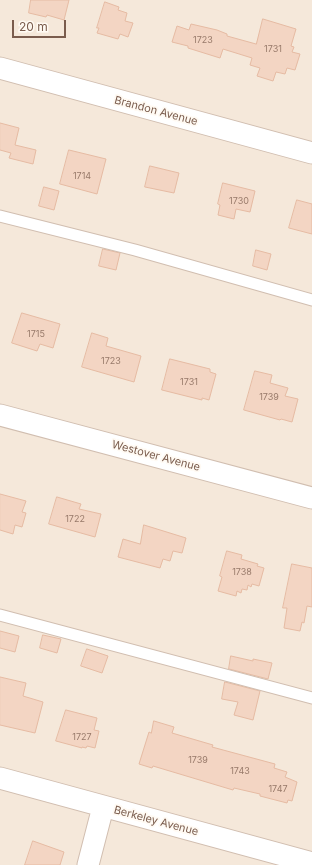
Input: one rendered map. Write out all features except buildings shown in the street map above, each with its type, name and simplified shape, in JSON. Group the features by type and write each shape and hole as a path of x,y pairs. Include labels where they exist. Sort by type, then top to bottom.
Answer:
{"street":[{"name":"Brandon Avenue","path":"0,68 312,153"},
{"name":"Westover Avenue","path":"0,415 312,498"},
{"name":"Berkeley Avenue","path":"0,778 312,863"},
{"path":"88,865 103,807"}],"lane":[{"path":"0,216 135,250 312,300"},
{"path":"0,615 312,698"}],"shaded area":[{"path":"0,0 312,0 312,865 0,865"}]}
